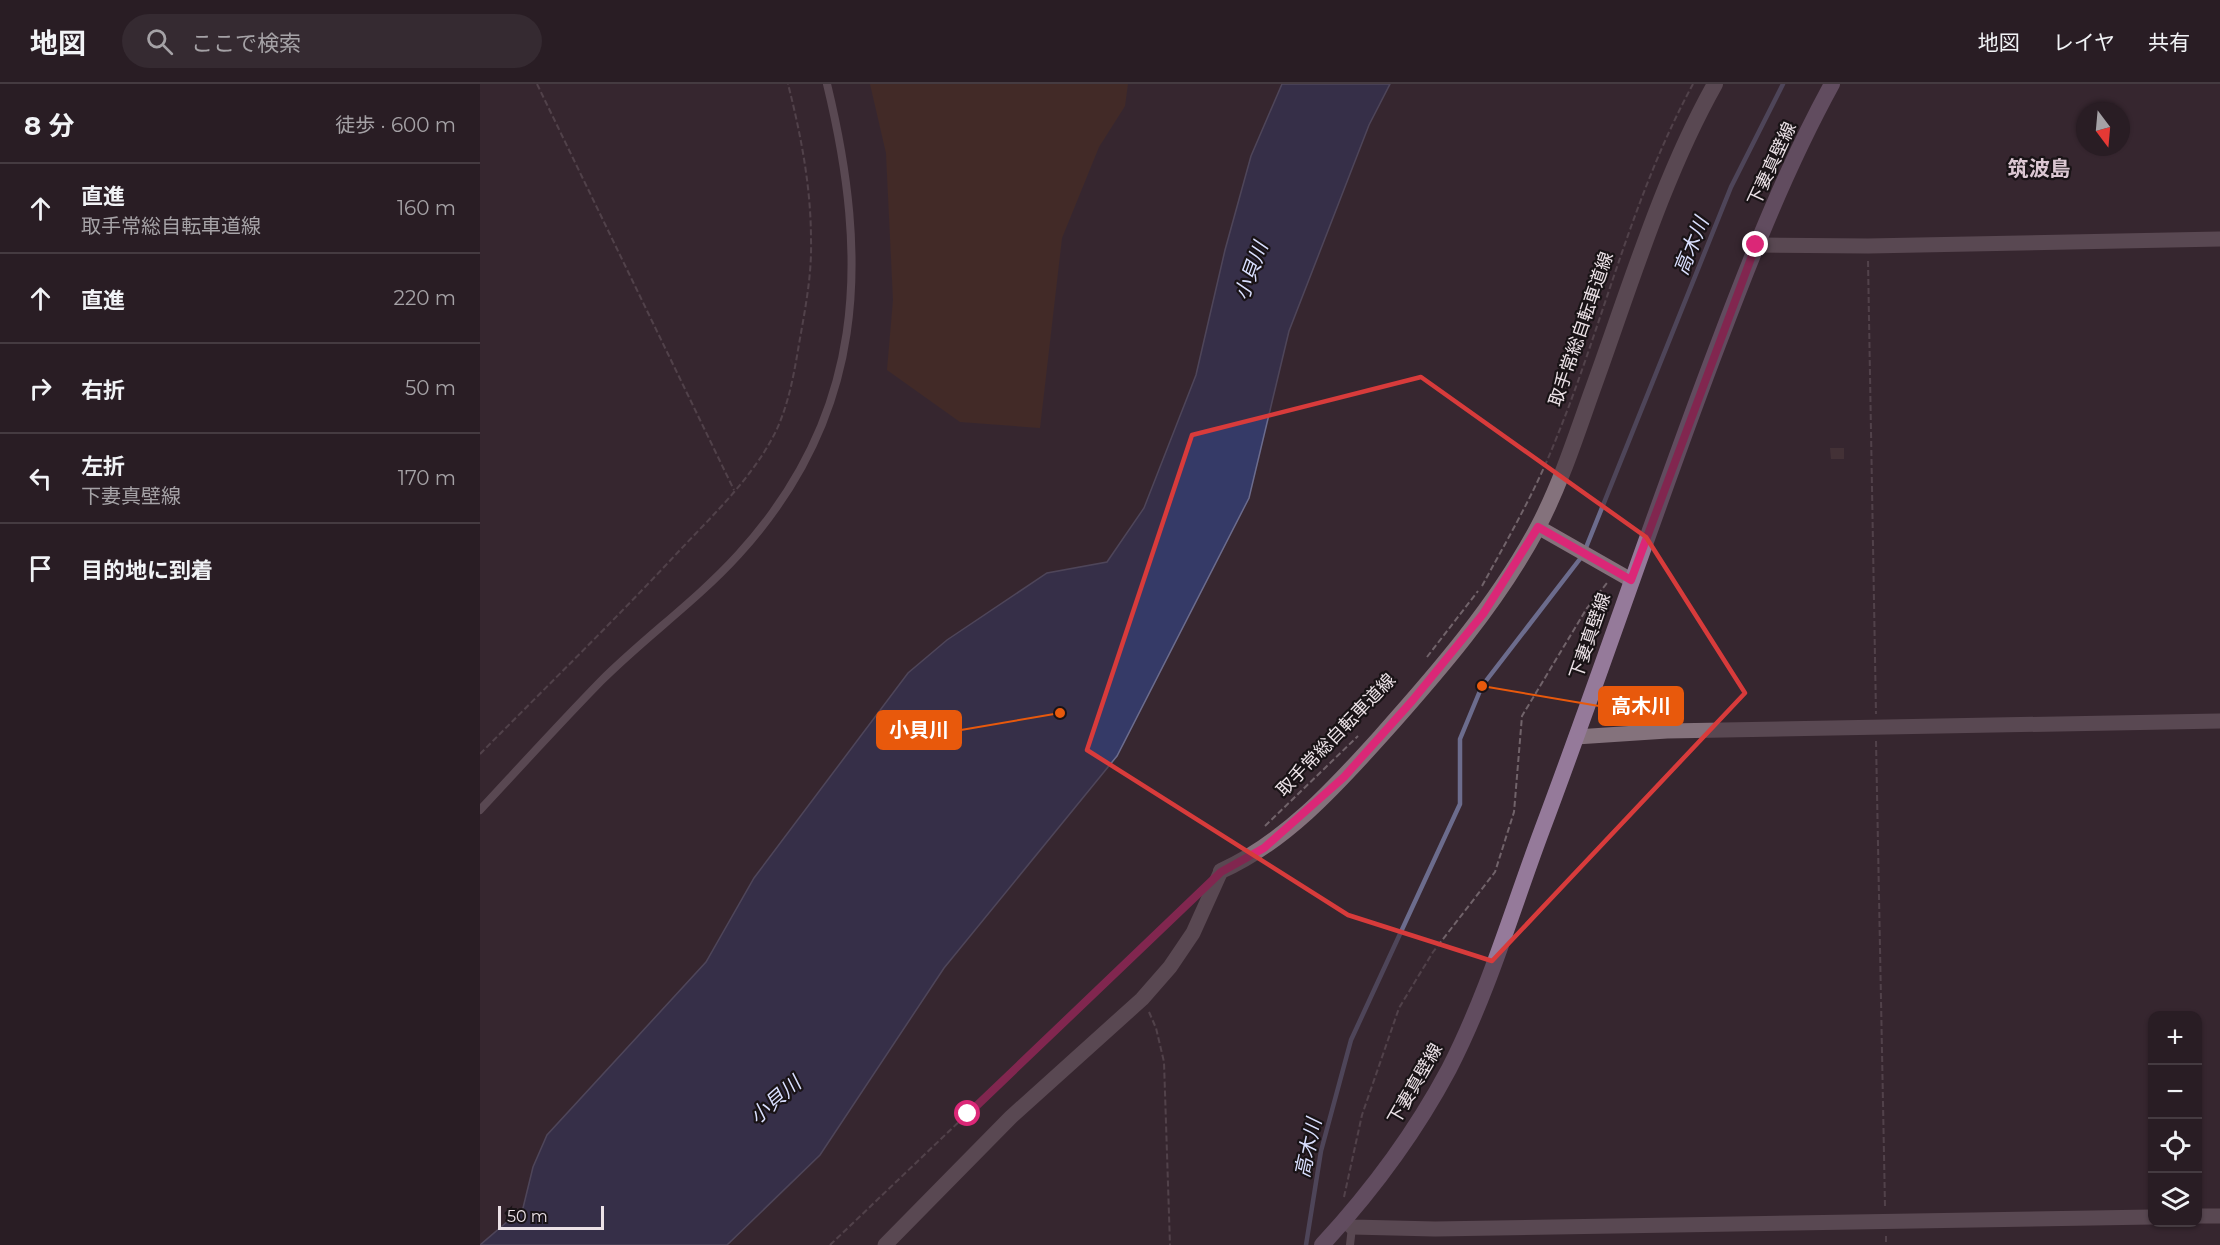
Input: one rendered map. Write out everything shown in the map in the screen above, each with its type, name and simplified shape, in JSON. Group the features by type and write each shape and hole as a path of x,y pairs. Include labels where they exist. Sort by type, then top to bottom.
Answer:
{"main road":[{"name":"下妻真壁線","path":"1322,1245 1345,1226 1400,1150 1449,1069 1494,963 1576,737 1622,575 1756,245 1832,84"}],"street":[{"path":"885,1245 1011,1117 1142,999 1170,967 1193,933 1221,872 1264,848 1344,777 1412,701 1483,614 1538,527 1571,450 1647,239 1715,84"},
{"path":"1756,245 1868,246 2220,239"},
{"path":"1538,527 1622,575"},
{"path":"1576,737 1667,731 2220,721"},
{"path":"2202,1216 2220,1216"},
{"path":"1345,1226 1435,1229 2148,1217"},
{"path":"1435,1229 1435,1245"}],"lane":[{"path":"480,810 602,681 736,557 788,493 822,429 834,392 850,305 850,216 844,167 827,84"},
{"path":"1345,1226 1350,1245"}],"path":[{"path":"537,84 734,490"},
{"path":"480,754 644,588 747,476 770,442 786,408 808,292 811,242 808,188 788,84"},
{"name":"取手常総自転車道線","path":"1426,658 1480,588 1534,490 1555,443 1640,201 1670,127 1693,84"},
{"path":"1868,246 1886,1245"},
{"path":"1345,1226 1344,1191 1362,1115 1399,1008 1433,952 1495,872 1509,835 1514,812 1522,716 1601,588 1622,575"},
{"name":"取手常総自転車道線","path":"1259,831 1366,729"},
{"path":"830,1245 1195,896"},
{"path":"1142,999 1156,1028 1164,1062 1170,1245"}],"highlighted area":[{"path":"1421,377 1646,537 1745,693 1492,961 1348,915 1087,750 1192,435"}],"shaded area":[{"path":"870,84 1128,84 1125,106 1099,147 1062,238 1040,428 960,422 887,370 893,300 886,153"}],"water":[{"path":"1282,84 1390,84 1369,125 1289,331 1249,498 1117,756 944,968 820,1155 727,1245 480,1245 523,1208 533,1167 547,1135 706,962 754,878 908,673 947,640 1047,573 1107,562 1144,508 1196,375 1225,250 1251,156"}],"building":[{"path":"1830,448 1844,448 1844,459 1831,459"}],"waterway":[{"name":"高木川","path":"1306,1245 1321,1151 1351,1040 1460,804 1460,739 1482,686 1583,555 1731,187 1783,84"}],"place":[{"name":"高木川","path":"1482,686"},
{"name":"小貝川","path":"1060,713"}],"district":[{"name":"筑波島","path":"2039,168"}],"route":[{"path":"968,1114 1221,872 1245,861 1264,848 1344,777 1412,701 1483,614 1538,527 1631,580 1756,245"}]}
